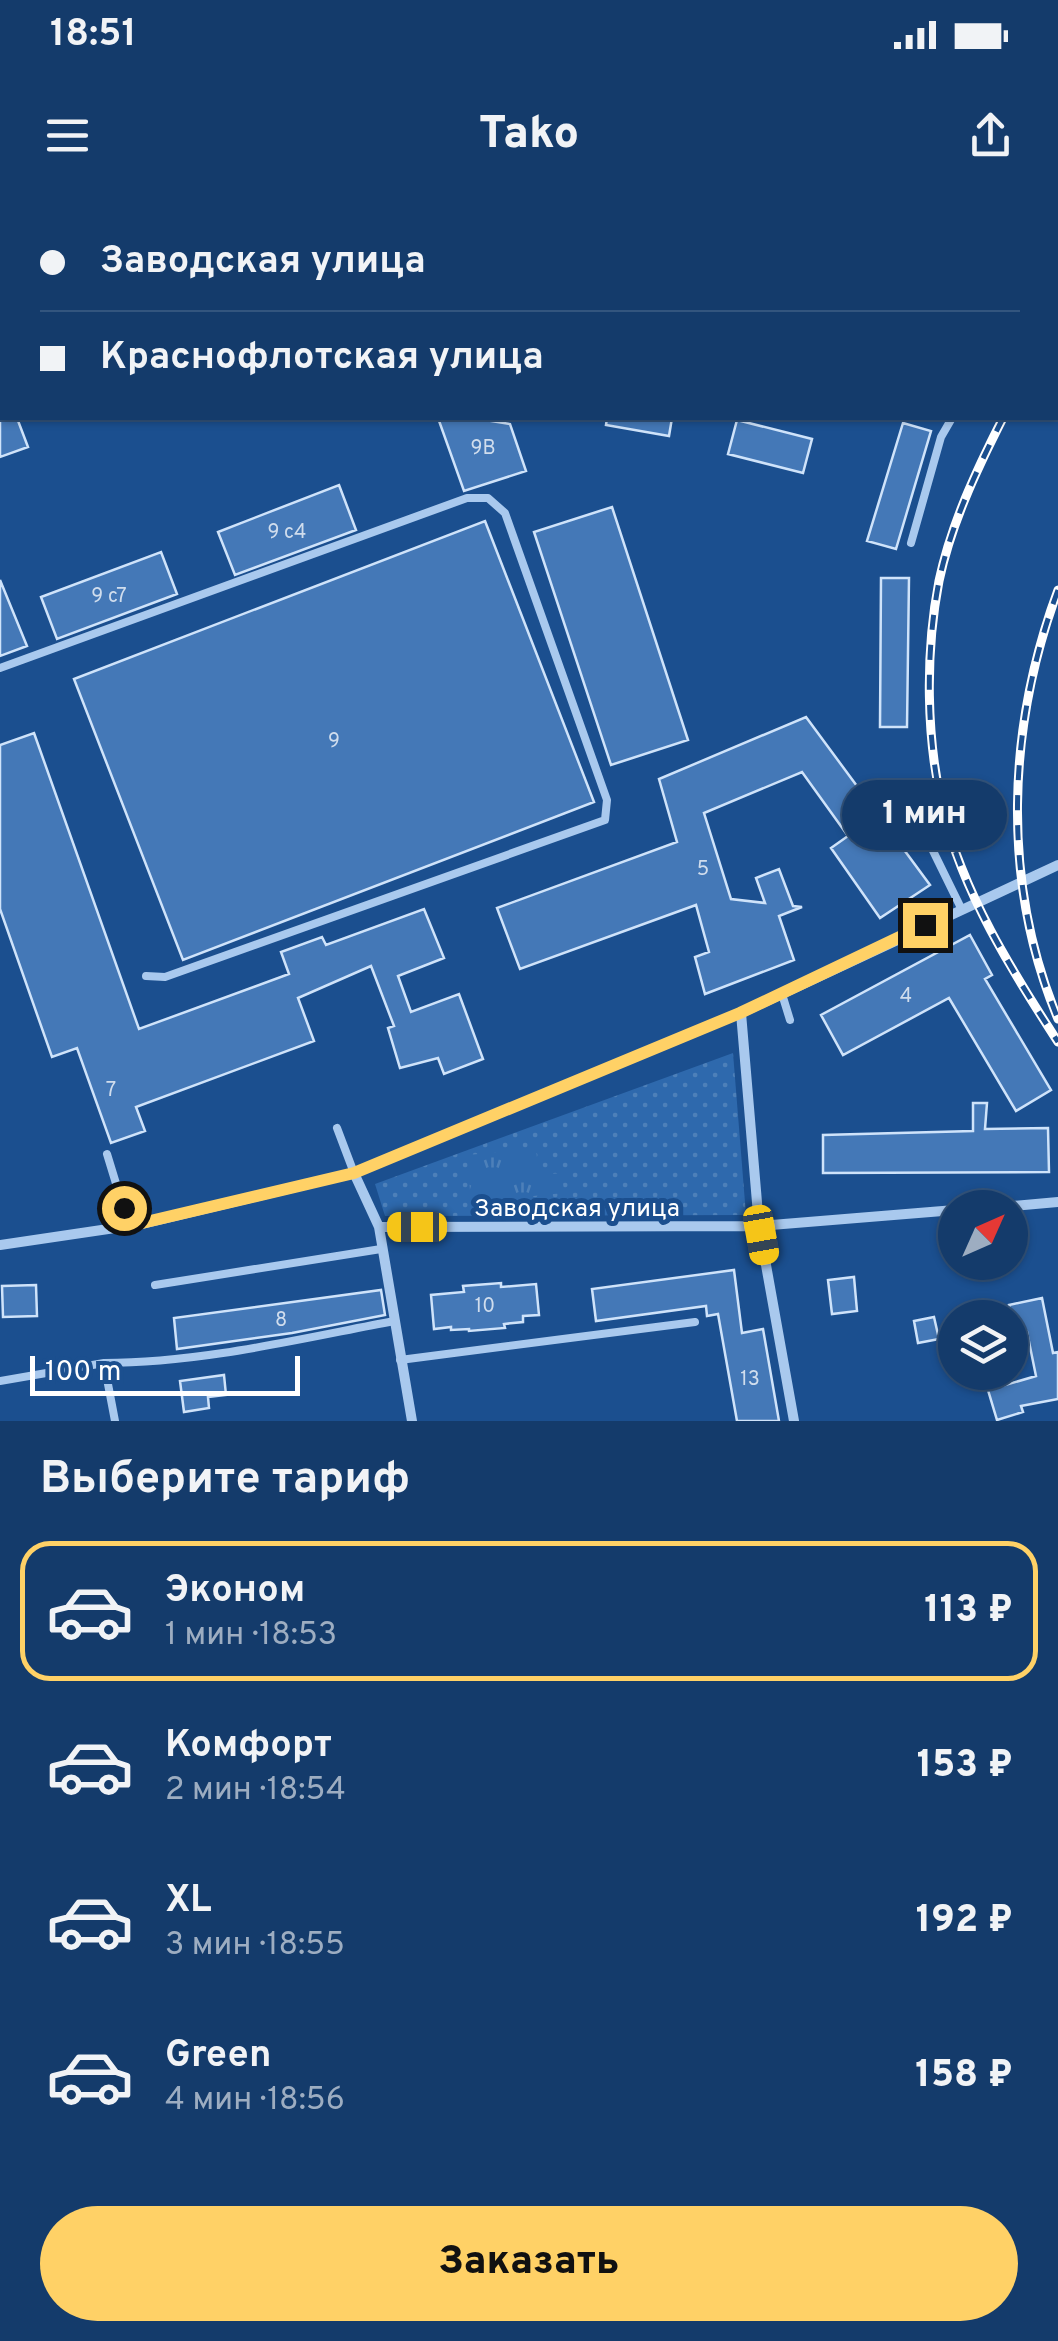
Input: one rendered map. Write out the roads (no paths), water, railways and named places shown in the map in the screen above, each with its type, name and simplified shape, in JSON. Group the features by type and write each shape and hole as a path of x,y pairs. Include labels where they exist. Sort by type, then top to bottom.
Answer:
{"street":[{"path":"0,1245 129,1226 354,1173 740,1013 1058,865"},
{"path":"740,1013 759,1226 794,1421"},
{"path":"354,1173 379,1227 412,1421"},
{"path":"1028,1205 1058,1202"},
{"name":"Заводская улица","path":"379,1227 759,1226 938,1211"}],"lane":[{"path":"911,544 942,438 951,420"},
{"path":"0,668 467,498 488,498 504,512 607,800 605,820 165,978 146,976"},
{"path":"911,806 961,908"},
{"path":"782,994 790,1020"},
{"path":"337,1128 354,1173"},
{"path":"107,1154 129,1226"},
{"path":"154,1285 382,1249"},
{"path":"0,1381 104,1364 237,1350 394,1321"},
{"path":"400,1360 695,1322"},
{"path":"104,1364 115,1421"}],"railway":[{"path":"1002,420 974,477 939,581 931,637 929,696 933,754 952,841 976,901 1058,1042"},
{"path":"1058,590 1028,696 1018,805 1027,914 1058,1019"}]}
